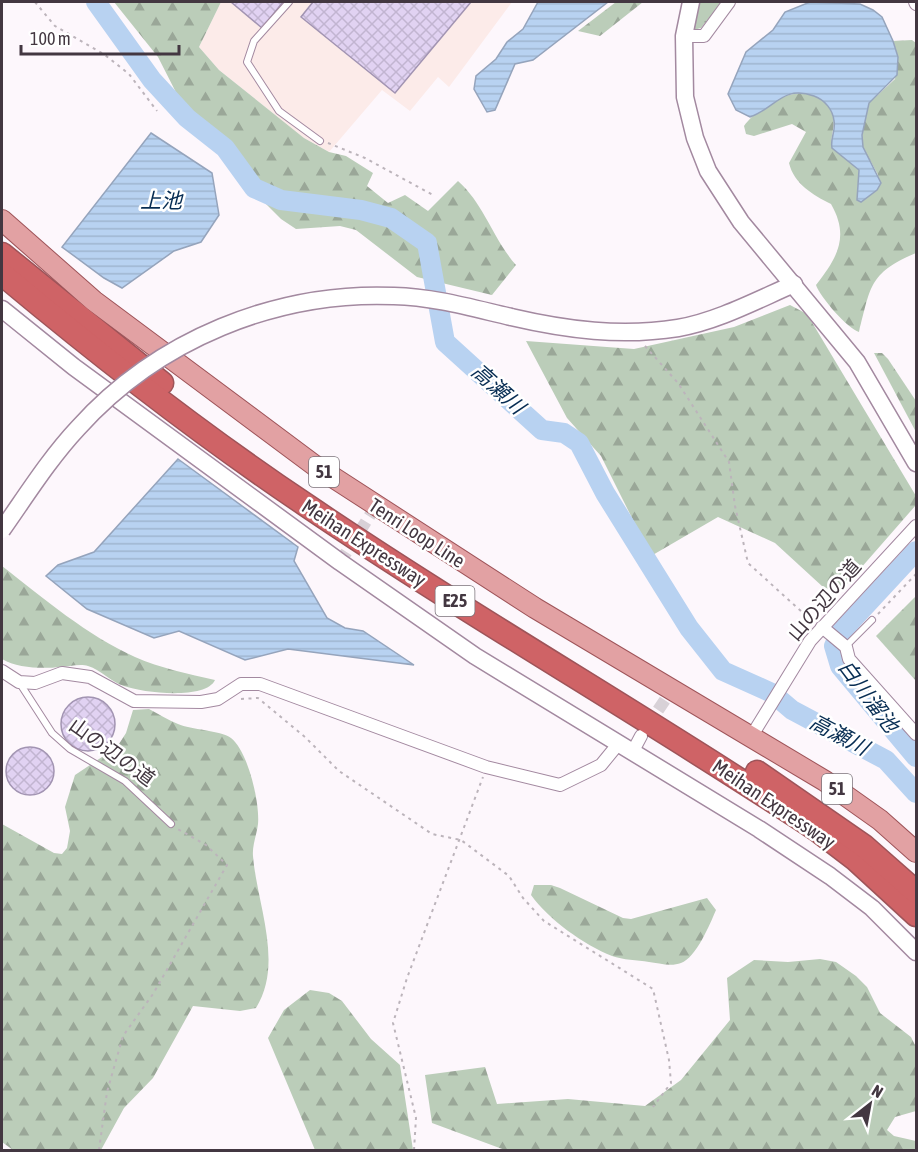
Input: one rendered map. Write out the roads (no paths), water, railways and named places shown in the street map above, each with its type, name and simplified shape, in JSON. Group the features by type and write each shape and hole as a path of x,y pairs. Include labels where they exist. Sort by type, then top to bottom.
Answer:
{"highway":[{"name":"Meihan Expressway","path":"2,254 105,339 250,448 396,546 785,790 864,846 916,892"},
{"name":"Meihan Expressway","path":"2,274 143,388 306,505 768,798 855,859 916,915"},
{"path":"855,859 916,924"}],"main road":[{"name":"Tenri Loop Line","path":"2,220 94,301 314,465 454,558 669,693 751,737 825,781 880,820 916,852"}],"street":[{"path":"691,2 684,36 685,97 695,138 708,171 741,222 858,362 916,463"},
{"path":"684,36 704,36 729,2"},
{"path":"2,530 77,428 101,405 155,362 228,324 261,312 311,301 394,296 433,300 594,333 633,333 680,327 732,311 794,284"},
{"path":"2,309 74,368 339,562 475,656 626,747 831,876 872,909 916,952"},
{"name":"山の辺の道","path":"751,737 822,627 916,526"},
{"path":"822,627 846,647 849,659 916,734"},
{"path":"2,671 19,682 35,683 62,673 90,677 134,701 201,702 218,699 241,684 260,684 486,767 560,785 601,765 641,736"}],"lane":[{"path":"289,2 254,41 247,62 279,111 320,141"},
{"path":"846,647 872,620"},
{"name":"山の辺の道","path":"19,682 52,733 70,749 125,782 171,824"}],"water":[{"path":"538,2 608,2 533,60 515,64 495,110 487,112 474,89 476,76 496,59 507,42 523,29"},
{"path":"810,2 860,4 873,10 882,17 898,57 897,75 869,103 862,135 863,147 881,183 877,190 861,202 857,200 859,170 832,148 833,117 830,109 822,100 803,93 794,93 750,117 736,110 728,94 746,52 773,30 785,12"},
{"name":"上池","path":"151,133 212,173 219,215 201,242 174,251 122,288 104,278 62,247"},
{"path":"178,459 298,547 294,561 327,618 345,628 363,631 414,665 288,649 245,660 179,631 154,638 87,609 46,576 58,565 94,552"}],"waterway":[{"name":"高瀬川","path":"96,2 152,80 187,118 225,148 254,188 281,200 361,210 391,218 427,243 445,342 542,430 564,433 579,443 605,493 689,628 723,671 772,693 792,710 886,760 916,793"},
{"name":"白川溜池","path":"916,551 841,632 834,646 840,666 916,757"}],"tunnel":[{"path":"340,562 376,506"},
{"path":"648,725 667,697"}]}
